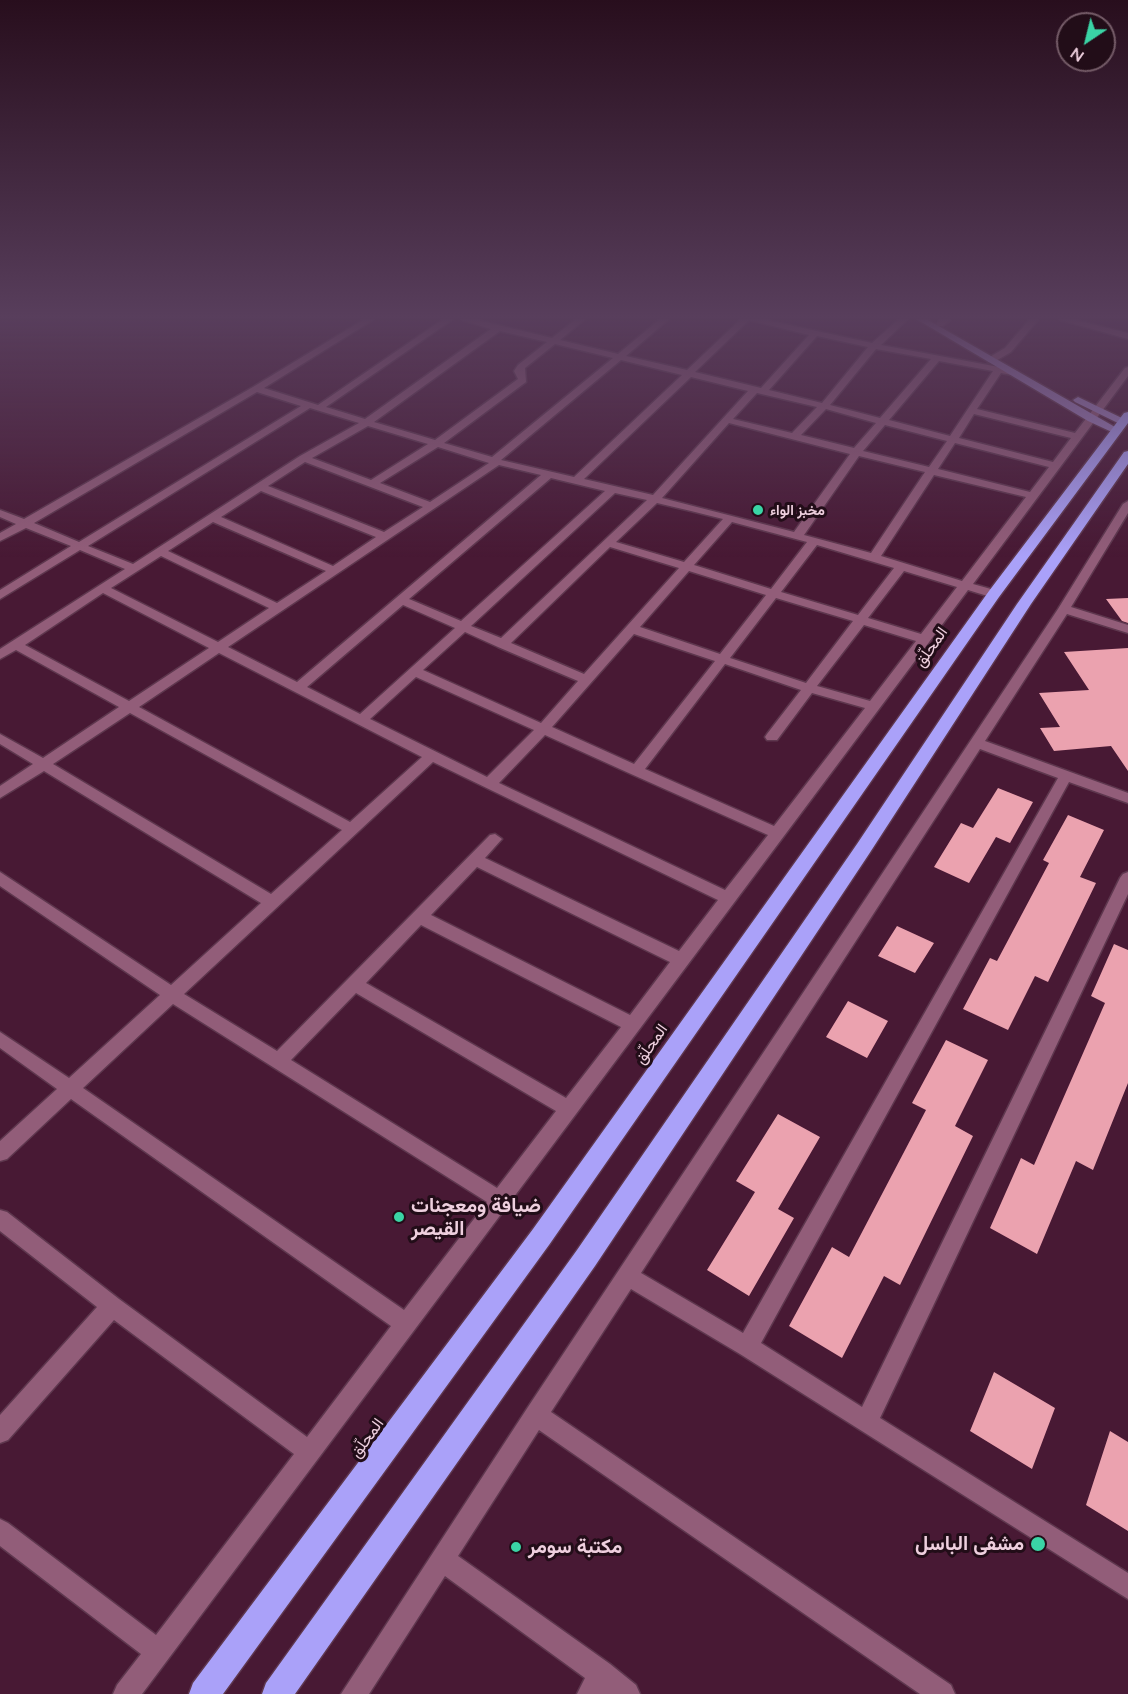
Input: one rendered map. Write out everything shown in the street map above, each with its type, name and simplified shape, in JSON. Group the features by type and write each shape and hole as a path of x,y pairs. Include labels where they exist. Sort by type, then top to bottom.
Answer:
{"highway":[{"name":"المحلّق","path":"204,1694 541,1237 994,594 1123,423"},
{"path":"277,1694 586,1258 863,849 1024,604 1128,455"}],"main road":[{"path":"1064,399 1094,415 1123,423"},
{"path":"1066,399 1094,415"}],"street":[{"path":"0,538 239,399"},
{"path":"288,399 495,462 730,518 994,594"},
{"path":"0,595 326,399"},
{"path":"0,655 304,458 366,423 399,399"},
{"path":"372,484 436,444 497,399"},
{"path":"0,793 495,462 570,399"},
{"path":"576,481 663,399"},
{"path":"502,644 655,499 727,420 749,399"},
{"path":"796,399 1055,466"},
{"path":"794,437 830,399"},
{"path":"797,536 856,452 902,399"},
{"path":"873,558 980,399"},
{"path":"126,1694 1106,399"},
{"path":"972,411 1077,438"},
{"path":"727,420 1033,496"},
{"path":"304,458 431,506"},
{"path":"298,688 549,474"},
{"path":"260,487 385,537"},
{"path":"361,720 613,489"},
{"path":"354,1694 977,743 1064,609 1128,504"},
{"path":"0,513 135,569"},
{"path":"213,518 334,570"},
{"path":"489,784 543,729 730,518"},
{"path":"636,771 814,541"},
{"path":"608,543 861,622 924,639"},
{"path":"161,552 279,608"},
{"path":"772,737 900,568"},
{"path":"104,589 431,756 728,898"},
{"path":"401,600 587,680"},
{"path":"1064,609 1128,629"},
{"path":"632,629 809,688 874,706"},
{"path":"16,645 352,829"},
{"path":"414,671 777,833"},
{"path":"0,738 272,902"},
{"path":"977,743 1128,798"},
{"path":"0,1153 431,756"},
{"path":"747,1347 1066,775"},
{"path":"278,1062 495,839"},
{"path":"476,860 682,960"},
{"path":"0,878 171,994 500,1200"},
{"path":"866,1423 1128,878"},
{"path":"420,917 633,1024"},
{"path":"354,984 569,1109"},
{"path":"0,1039 406,1324"},
{"path":"0,1219 112,1306 309,1452"},
{"path":"628,1276 747,1347 1128,1587"},
{"path":"0,1432 112,1306"},
{"path":"536,1415 942,1694"},
{"path":"0,1531 158,1652"},
{"path":"442,1559 596,1684 627,1694"}],"building":[{"path":"1128,598 1128,623 1122,621 1106,599"},
{"path":"1128,648 1128,771 1111,746 1054,751 1040,728 1060,727 1039,693 1089,690 1064,652"},
{"path":"998,788 1033,802 1010,843 996,837 969,883 934,867 961,823 973,828"},
{"path":"1068,815 1104,830 1080,877 1096,883 1048,982 1035,976 1008,1030 963,1009 990,958 997,961 1049,863 1043,860"},
{"path":"897,926 934,943 915,973 878,956"},
{"path":"1114,944 1128,950 1128,1083 1093,1170 1076,1161 1037,1254 990,1228 1021,1158 1034,1165 1105,1003 1091,996"},
{"path":"848,1001 888,1021 867,1058 826,1037"},
{"path":"946,1040 988,1060 955,1126 973,1136 900,1285 884,1276 842,1358 789,1326 832,1247 849,1257 926,1110 912,1103"},
{"path":"778,1114 820,1137 778,1209 794,1218 749,1296 707,1270 755,1192 736,1181"},
{"path":"994,1372 1055,1408 1032,1469 970,1431"},
{"path":"1110,1431 1128,1442 1128,1531 1086,1505"}],"place":[{"name":"مخبز الواء","path":"758,510"},
{"name":"ضيافة ومعجنات القيصر","path":"399,1217"},
{"name":"مشفى الباسل","path":"1038,1544"},
{"name":"مكتبة سومر","path":"516,1547"}]}
